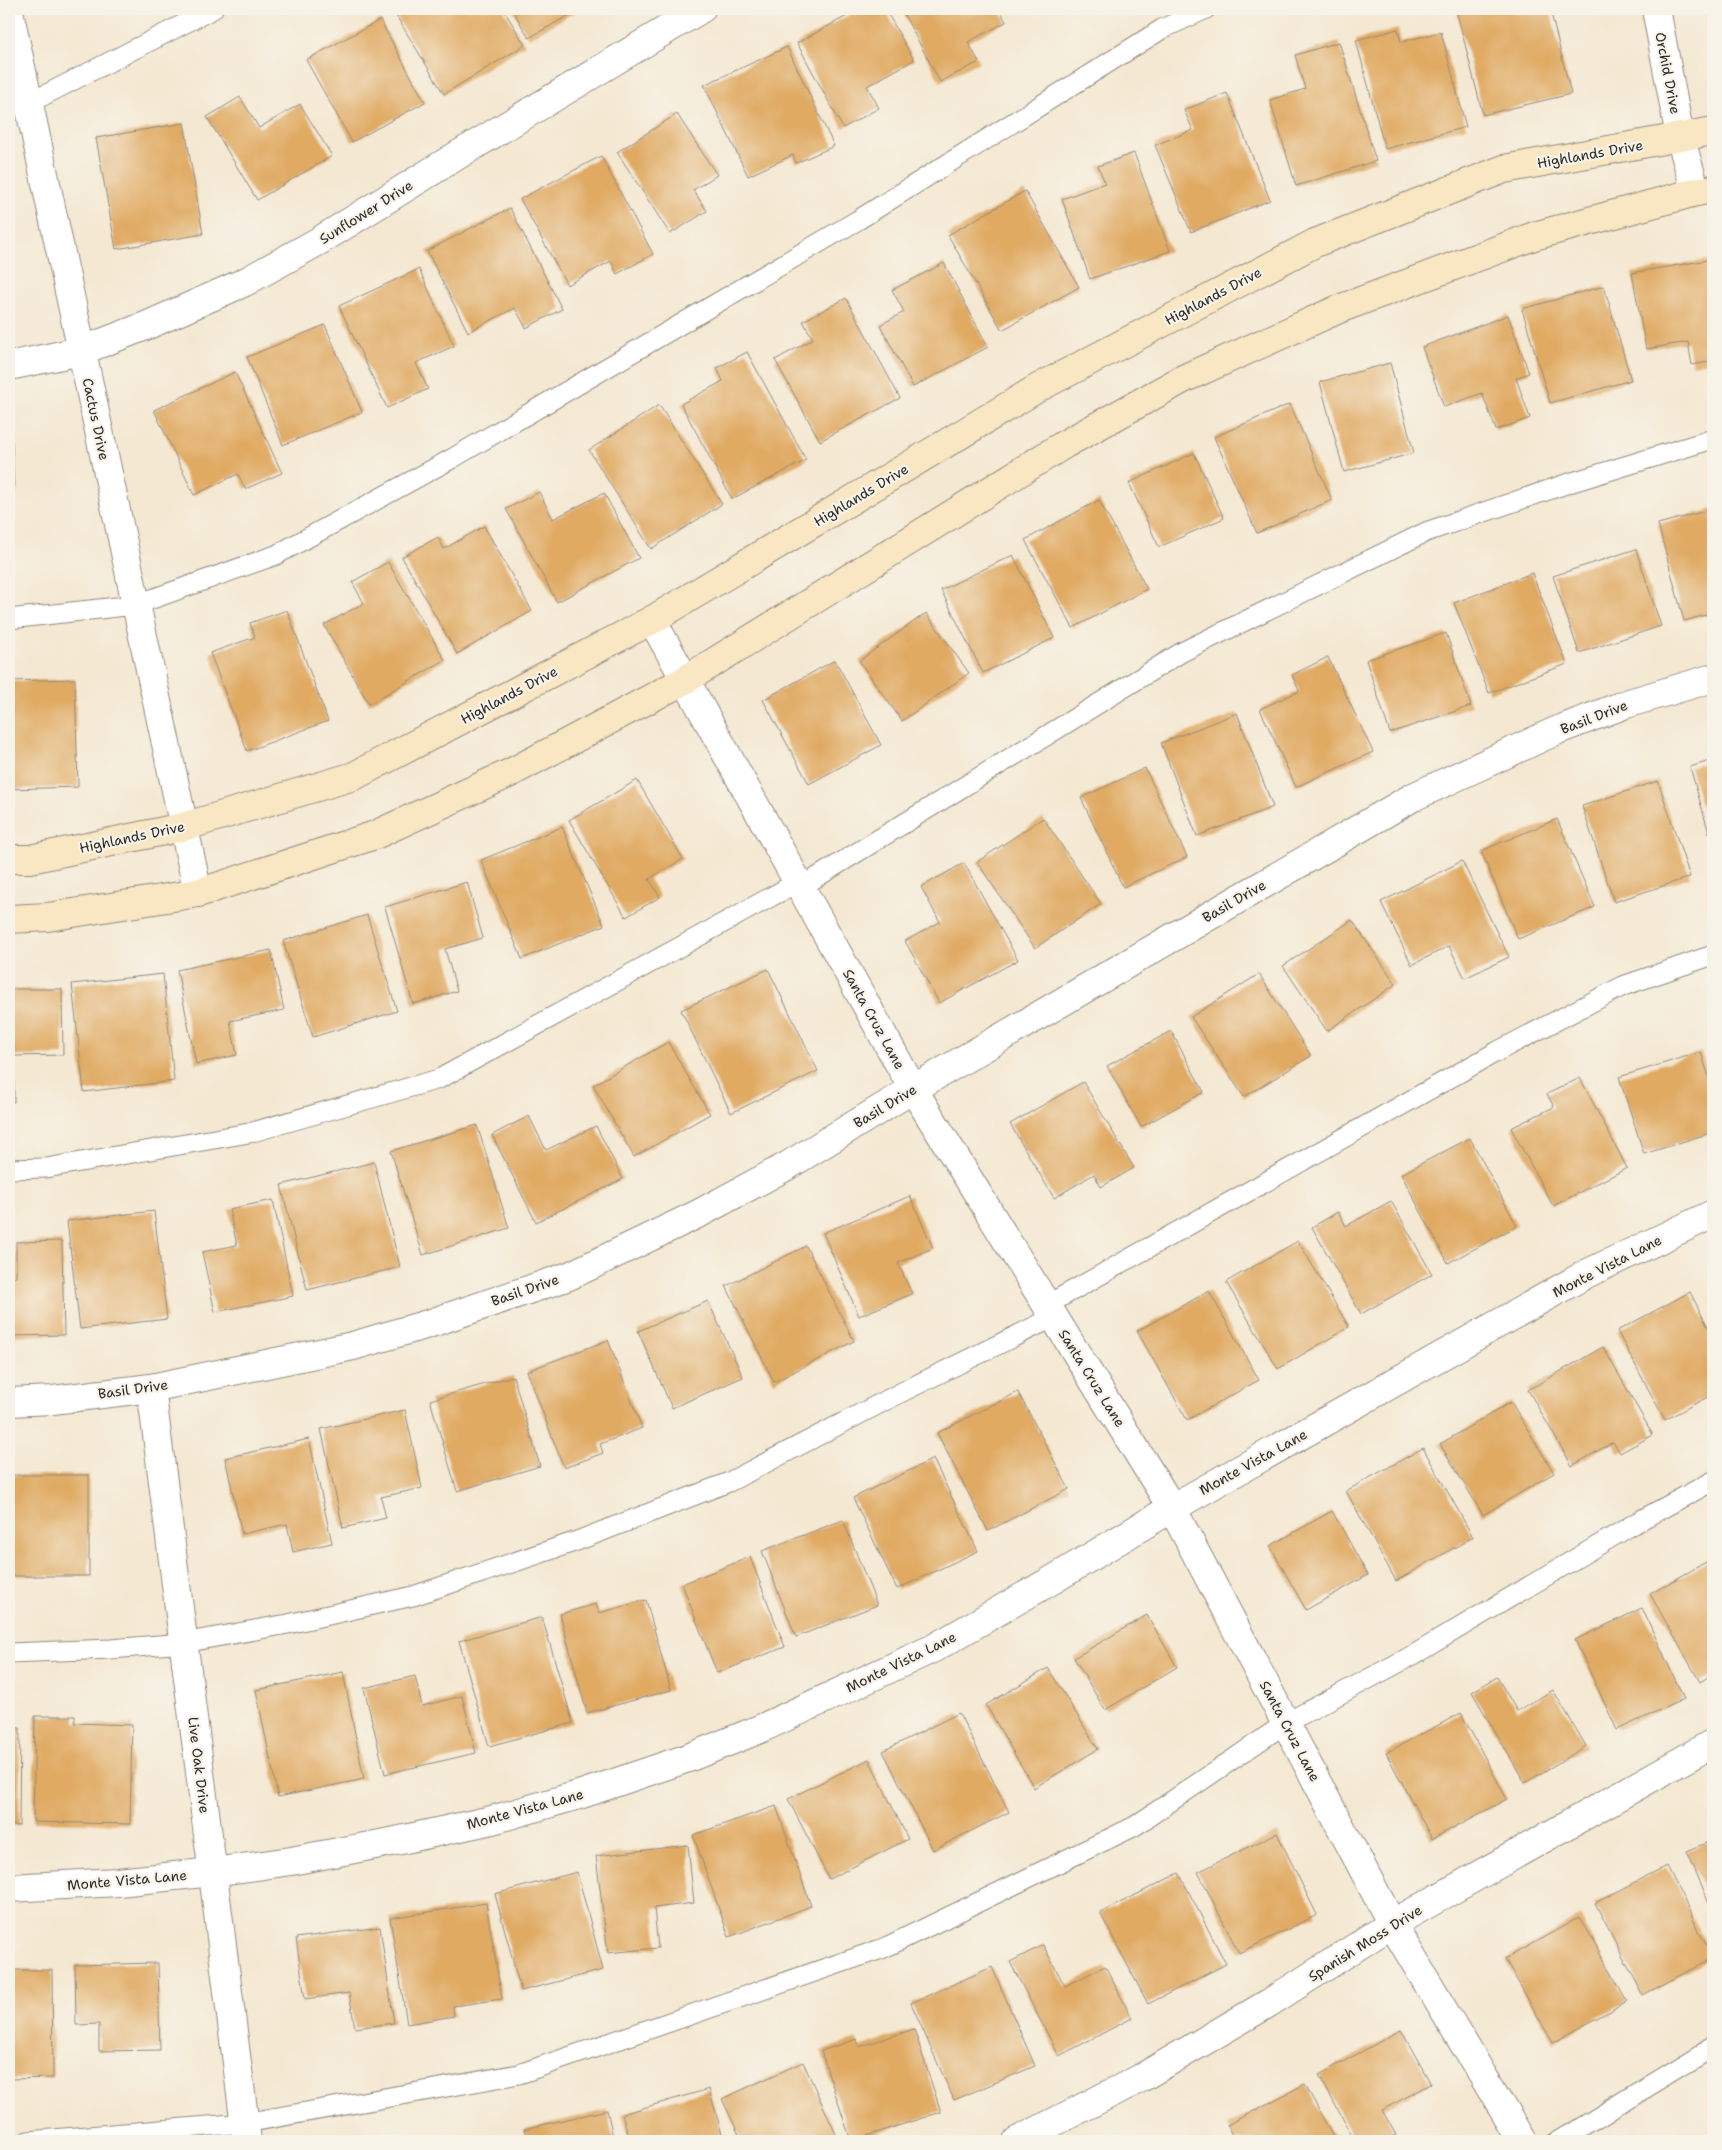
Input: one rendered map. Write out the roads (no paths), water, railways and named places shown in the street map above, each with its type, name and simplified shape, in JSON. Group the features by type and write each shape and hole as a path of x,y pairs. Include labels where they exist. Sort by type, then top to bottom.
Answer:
{"street":[{"name":"Sunflower Drive","path":"9,366 81,351 148,325 245,282 319,241 701,9"},
{"name":"Orchid Drive","path":"1656,9 1680,137 1704,191"},
{"name":"Cactus Drive","path":"9,11 19,105 81,351 198,894"},
{"name":"Highlands Drive","path":"9,859 30,858 183,827 354,776 652,620 1038,388 1315,242 1504,169 1713,131"},
{"path":"9,919 48,916 198,894 375,836 510,773 685,680 1065,444 1183,379 1339,309 1534,236 1704,191"},
{"name":"Santa Cruz Lane","path":"652,620 913,1089 1172,1508 1392,1924 1522,2141"},
{"name":"Basil Drive","path":"9,1402 53,1400 151,1388 353,1346 428,1324 569,1276 700,1213 779,1171 913,1089 1413,797 1558,730 1626,704 1713,678"},
{"name":"Monte Vista Lane","path":"9,1888 118,1882 213,1872 291,1861 396,1841 492,1820 582,1794 688,1758 760,1729 934,1648 1172,1508 1588,1272 1713,1214"},
{"name":"Live Oak Drive","path":"151,1388 246,2132"},
{"name":"Spanish Moss Drive","path":"1017,2141 1141,2078 1269,2003 1392,1924 1713,1743"}],"lane":[{"path":"19,105 214,9"},
{"path":"9,619 136,605 276,555 453,458 858,220 1162,29 1206,9"},
{"path":"9,1168 46,1168 249,1134 439,1079 799,884 1182,652 1426,532 1566,484 1713,439"},
{"path":"9,1653 183,1644 288,1624 413,1596 577,1541 729,1482 1050,1311 1498,1050 1623,986 1713,955"},
{"path":"28,2141 246,2132 519,2074 884,1948 1136,1826 1286,1723 1415,1654 1639,1521 1713,1481"},
{"path":"1559,2141 1713,2047"}]}
